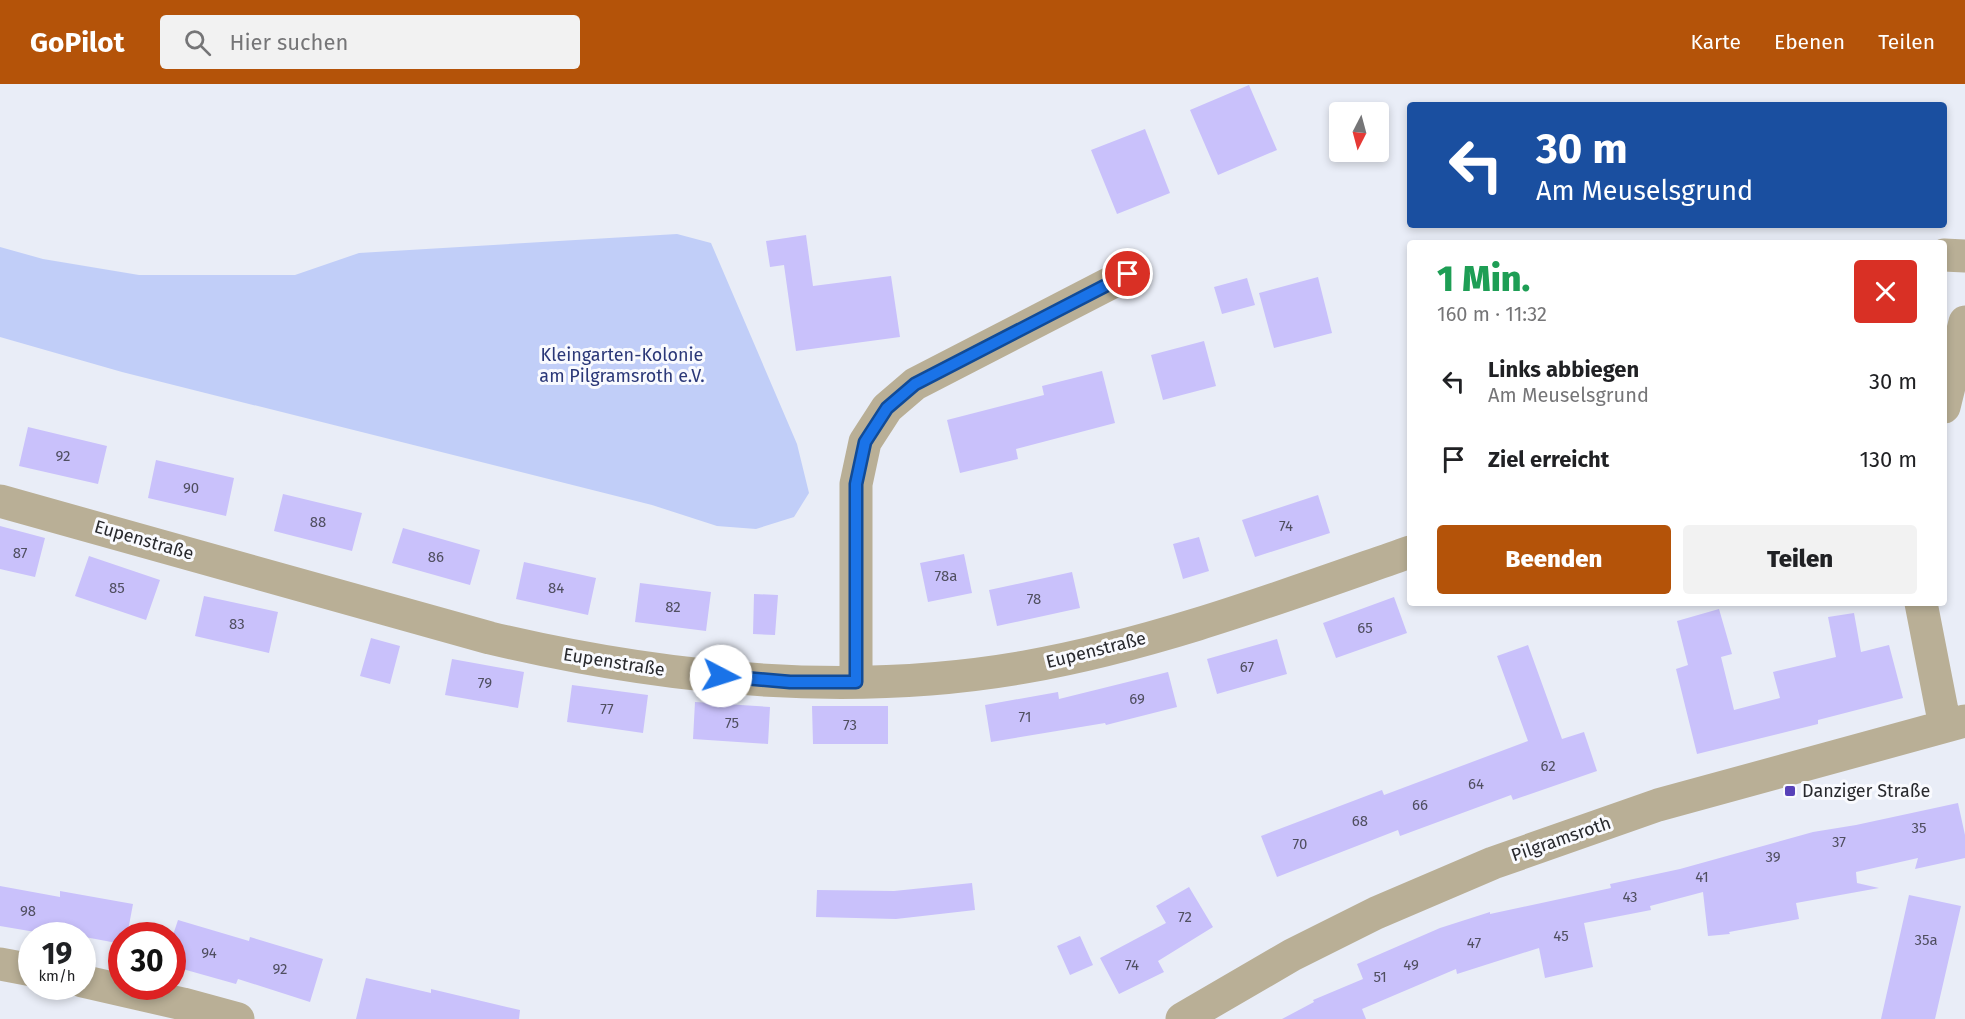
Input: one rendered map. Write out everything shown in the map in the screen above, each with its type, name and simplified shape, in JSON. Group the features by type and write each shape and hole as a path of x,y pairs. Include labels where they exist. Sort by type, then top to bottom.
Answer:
{"street":[{"path":"1947,255 1965,256"},
{"path":"856,682 856,484 865,442 887,408 915,384 1128,274"},
{"path":"1947,395 1965,322"},
{"name":"Eupenstraße","path":"0,501 490,638 557,654 675,672 790,682 928,679 1025,667 1118,646 1214,618 1407,553"},
{"path":"1922,606 1955,723"},
{"name":"Pilgramsroth","path":"1182,1019 1292,955 1376,913 1492,863 1658,805 1955,723"},
{"path":"0,964 18,967"},
{"path":"96,984 238,1019"}],"green space":[{"name":"Kleingarten-Kolonie am Pilgramsroth e.V.","path":"677,234 711,243 797,444 809,493 794,517 756,529 717,526 652,505 122,372 0,337 0,247 43,259 139,275 295,275 359,253"}],"building":[{"path":"1249,85 1277,150 1218,175 1190,110"},
{"path":"1145,129 1170,193 1117,214 1091,150"},
{"path":"806,235 813,286 891,276 900,337 796,351 784,265 770,267 766,241"},
{"path":"1318,277 1332,333 1274,348 1259,293"},
{"path":"1247,278 1255,305 1222,314 1214,287"},
{"path":"1204,341 1216,386 1163,400 1151,355"},
{"path":"1102,371 1115,423 1016,449 1018,459 960,473 947,420 1044,395 1042,386"},
{"path":"28,427 107,446 98,484 19,466"},
{"path":"156,460 234,478 226,516 148,498"},
{"path":"283,494 362,513 352,551 274,531"},
{"path":"1318,495 1330,533 1255,557 1242,520"},
{"path":"0,526 45,538 35,577 0,569"},
{"path":"403,528 480,550 470,585 392,563"},
{"path":"1199,537 1209,571 1183,579 1173,544"},
{"path":"964,554 972,593 928,602 920,563"},
{"path":"89,556 160,580 146,620 75,596"},
{"path":"524,562 596,578 588,615 516,599"},
{"path":"1072,572 1080,608 997,626 989,590"},
{"path":"640,583 711,592 706,631 635,622"},
{"path":"754,594 778,595 775,635 753,634"},
{"path":"204,596 278,612 269,653 195,636"},
{"path":"1394,597 1407,633 1336,658 1323,623"},
{"path":"1719,609 1732,654 1721,657 1734,710 1780,698 1773,672 1836,657 1828,617 1854,613 1861,652 1889,645 1903,698 1818,720 1818,724 1697,754 1676,669 1688,665 1677,621"},
{"path":"371,638 400,646 390,684 360,676"},
{"path":"1277,639 1287,674 1217,694 1207,659"},
{"path":"1528,645 1562,739 1584,732 1597,771 1513,800 1511,795 1400,836 1398,830 1277,877 1261,836 1382,790 1384,795 1528,741 1497,656"},
{"path":"452,659 524,672 518,708 445,695"},
{"path":"1168,672 1177,707 1106,725 1105,723 991,742 985,705 1058,692 1059,699"},
{"path":"572,685 648,695 643,733 567,722"},
{"path":"695,702 770,707 768,744 693,739"},
{"path":"812,706 888,706 888,744 813,744"},
{"path":"1958,803 1965,835 1965,858 1915,869 1918,858 1856,872 1857,883 1879,888 1796,903 1799,919 1729,932 1730,934 1708,936 1703,892 1650,906 1651,910 1584,923 1593,967 1545,978 1539,948 1457,974 1456,969 1362,1009 1366,1019 1282,1019 1314,1002 1313,1000 1363,979 1357,964 1440,928 1490,912 1490,914 1611,888 1610,884 1680,869 1813,832"},
{"path":"972,883 975,910 896,919 816,917 817,890 894,891"},
{"path":"0,886 60,897 60,891 133,904 130,922 108,922 108,941 96,939 96,922 18,922 18,929 0,926"},
{"path":"1189,887 1213,927 1158,961 1164,972 1119,994 1100,958 1166,923 1156,906"},
{"path":"1909,895 1961,906 1935,1019 1881,1019"},
{"path":"186,922 249,941 250,937 323,959 310,1002 238,979 236,984 186,970"},
{"path":"1080,936 1093,965 1070,975 1057,946"},
{"path":"366,978 431,993 431,989 520,1010 519,1019 356,1019"}],"place":[{"name":"Danziger Straße","path":"1790,791"}],"route":[{"path":"721,676 790,682 856,682 856,484 865,442 887,408 915,384 1128,274"}]}
